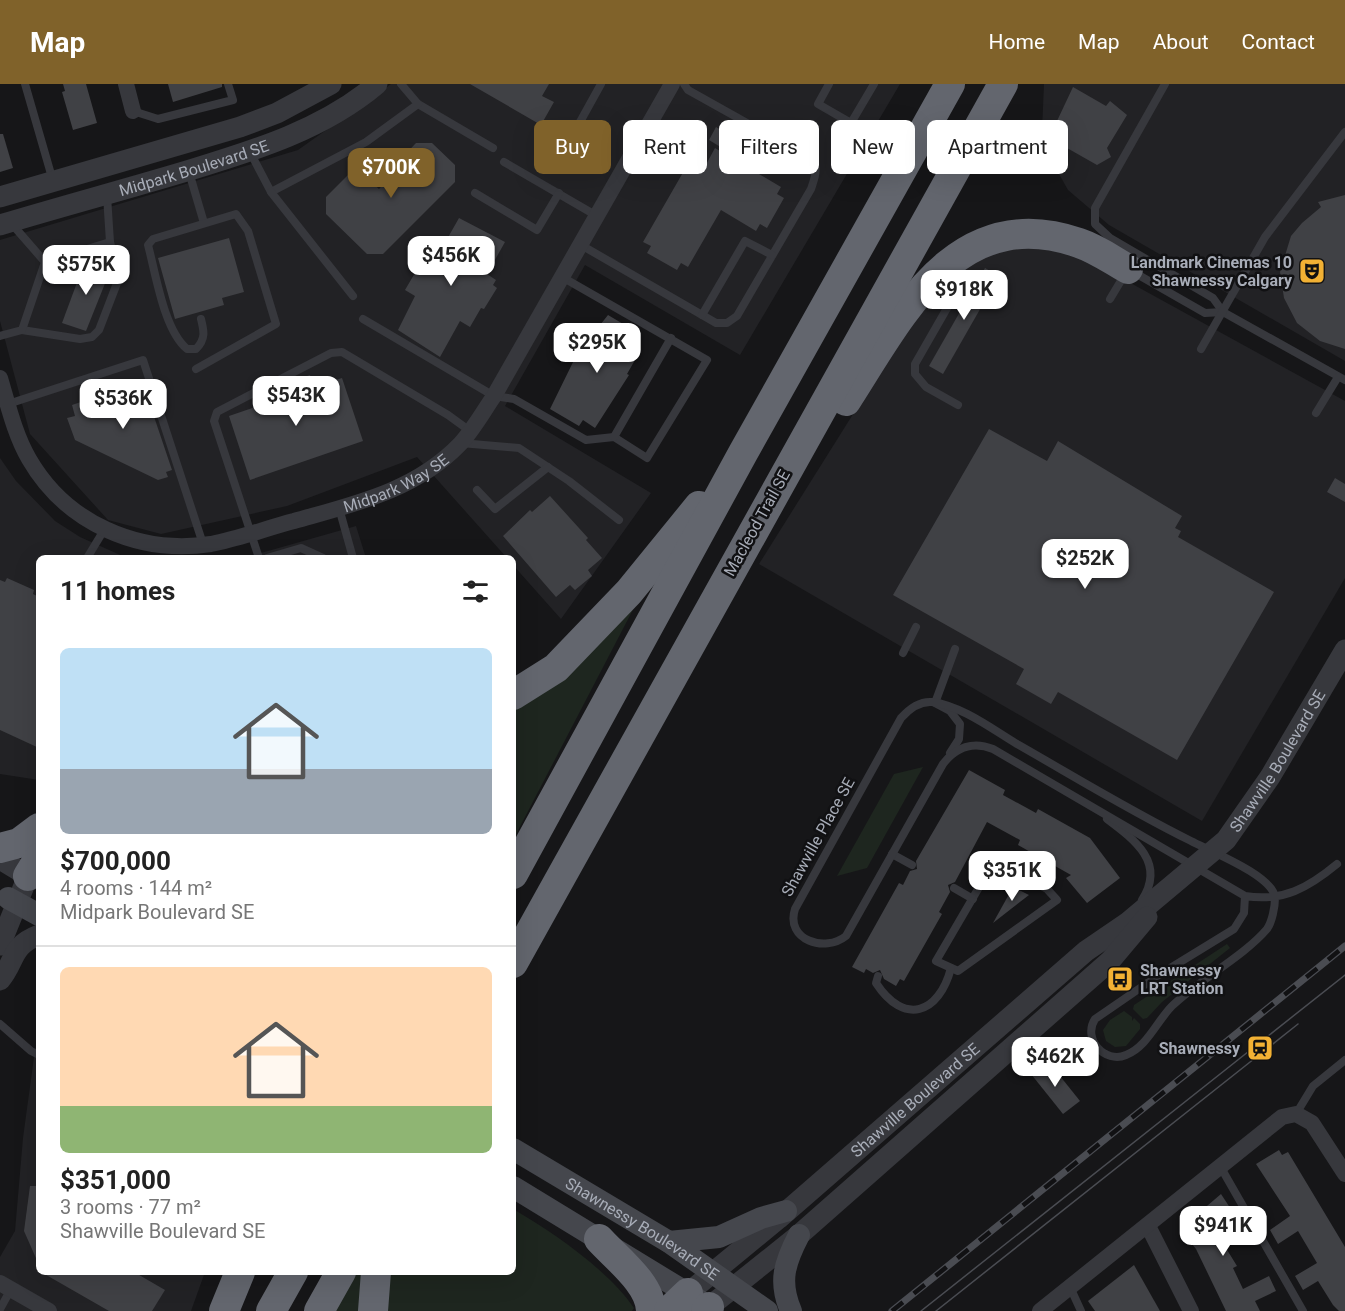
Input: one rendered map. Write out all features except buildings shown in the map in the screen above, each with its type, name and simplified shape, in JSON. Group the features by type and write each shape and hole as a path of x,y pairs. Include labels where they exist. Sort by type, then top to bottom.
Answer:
{"highway":[{"path":"516,869 743,453 950,84"},
{"name":"Macleod Trail SE","path":"516,958 754,526 1003,84"},
{"path":"754,526 783,500 907,308 934,276 964,251 1002,236 1046,235 1092,248 1128,268"},
{"path":"516,693 556,668 621,600 743,453"},
{"path":"0,848 19,843 36,830"},
{"path":"599,1239 642,1287 651,1304 651,1311"},
{"path":"224,1311 239,1275"},
{"path":"271,1311 291,1275"},
{"path":"319,1311 339,1275"},
{"path":"373,1311 376,1275"}],"main road":[{"path":"7,903 36,914"},
{"name":"Shawnessy Boulevard SE","path":"516,1151 669,1242 767,1311"},
{"name":"Shawnessy Boulevard SE","path":"516,1189 599,1239 697,1307"},
{"path":"669,1242 720,1237 761,1218 786,1211"},
{"path":"790,1311 782,1278 786,1260 799,1234"}],"street":[{"path":"126,84 133,111"},
{"name":"Midpark Boulevard SE","path":"0,197 240,127 277,113 331,84"},
{"name":"Midpark Boulevard SE","path":"5,223 107,196 288,137 325,118 377,84"},
{"name":"Midpark Way SE","path":"0,378 30,460 64,501 104,530 140,543 203,544 339,508 409,483 465,437 494,396 672,84"},
{"name":"Shawville Boulevard SE","path":"697,1307 713,1273 1086,951 1127,923 1226,840 1253,804 1345,650"},
{"path":"0,859 35,872 7,903 0,945"},
{"name":"Shawville Boulevard SE","path":"697,1307 734,1287 799,1234 1110,961 1172,886"},
{"path":"0,981 15,951 36,936"},
{"path":"1040,1311 1282,1117 1296,1114 1312,1123 1345,1174"},
{"path":"1148,1226 1191,1311"},
{"path":"5,1286 49,1311"}],"lane":[{"path":"26,84 53,182"},
{"path":"133,111 158,119 233,100 228,84"},
{"path":"401,84 418,104 493,148"},
{"path":"581,120 601,84"},
{"path":"581,245 716,323 731,321 811,189 817,172 814,162 688,90 684,84"},
{"path":"829,84 818,104 851,123 874,84"},
{"path":"1165,84 1103,192 1094,217 1100,231 1214,298 1223,312 1341,379 1316,413"},
{"path":"271,192 366,142 418,104"},
{"path":"1201,349 1265,237 1345,132"},
{"path":"250,151 271,192 353,296"},
{"path":"504,162 597,216"},
{"path":"188,171 204,224"},
{"path":"475,193 537,230 559,193"},
{"path":"0,336 22,330 80,339 92,337 99,330 119,278 110,242 107,196"},
{"path":"196,369 276,324 249,231 236,214 153,238 148,245 171,326 177,341 187,349 196,349 203,342 201,319"},
{"path":"5,223 45,262"},
{"path":"702,315 745,241 772,255"},
{"path":"45,262 110,242"},
{"path":"22,330 45,262"},
{"path":"1110,299 1128,268 1205,312 1223,312"},
{"path":"363,319 494,396 514,399 586,440 614,437 647,458 707,360 562,277"},
{"path":"958,289 915,364 915,374 926,387 958,405"},
{"path":"614,437 670,338"},
{"path":"258,555 214,421 217,412 331,353 342,352 351,355 465,437 519,448 619,520"},
{"path":"8,404 143,360 203,544"},
{"path":"477,490 495,509 548,467"},
{"path":"339,508 352,555"},
{"path":"89,555 104,530"},
{"path":"277,555 301,548 316,555"},
{"path":"903,653 916,627"},
{"path":"935,703 955,649"},
{"path":"935,703 950,711 960,724 958,739 943,764"},
{"path":"935,703 975,719 1155,823 1204,858 1245,896 1275,898 1311,885 1337,864"},
{"name":"Shawville Place SE","path":"935,703 919,704 901,718 795,909 794,923 800,934 811,942 824,945 835,943 846,936 943,764 959,749 970,745 984,745 1078,797 1204,858"},
{"path":"1078,797 1134,839 1148,862 1151,879 1148,890 1127,923"},
{"path":"892,854 912,865"},
{"path":"1204,858 1239,865 1273,890 1275,898 1266,929 1177,1002 1134,1051 1116,1057 1099,1050 1093,1041 1091,1032 1095,1019 1159,975 1234,929 1244,913 1245,896"},
{"path":"995,860 1047,889 1057,900 958,971 936,961 973,899 995,860"},
{"path":"954,888 973,899"},
{"path":"878,976 876,983 891,1000 903,1009 918,1010 933,1003 946,989 951,968"},
{"path":"0,1024 36,1053"},
{"path":"1296,1114 1313,1086 1345,1060"},
{"path":"1220,1166 1303,1311"},
{"path":"0,1309 5,1286"},
{"path":"1070,1287 1082,1311"}],"shaded area":[{"path":"391,84 900,84 879,120 831,120 831,174 847,174 740,355 585,265 505,406 651,493 561,619 516,568 516,555 504,555 417,457 287,506 161,534 108,520 30,434 0,321 0,240 298,150"},
{"path":"1044,84 1345,84 1345,361 1109,225 1068,190 1059,174 1068,174 1068,120 1042,120"},
{"path":"1020,244 1076,253 1345,401 1345,578 1202,821 759,564 924,301 971,259"},
{"path":"0,458 16,481 55,521 80,537 120,555 36,555 36,780 0,774"},
{"path":"356,526 365,555 254,555"},
{"path":"638,600 516,834 516,701"},
{"path":"923,767 867,868 837,876 894,774"},
{"path":"1227,944 1230,948 1162,1002 1147,1018 1143,1019 1133,1009 1134,1005"},
{"path":"1124,1011 1132,1017 1132,1021 1134,1018 1140,1024 1140,1029 1126,1046 1115,1047 1106,1041 1103,1030 1110,1020"},
{"path":"36,1048 36,1275 204,1275 191,1311 0,1311 0,1257 15,1231 23,1138"},
{"path":"516,1211 562,1240 595,1266 634,1308 632,1311 385,1311 389,1275 516,1275"},
{"path":"353,1275 371,1275 368,1311 334,1311"}],"tram line":[{"path":"921,1311 1345,975"},
{"path":"936,1311 1298,1024"}],"railway":[{"path":"892,1311 1345,946"}],"place":[{"name":"Landmark Cinemas 10 Shawnessy Calgary","path":"1312,271"},
{"name":"Shawnessy LRT Station","path":"1120,979"},
{"name":"Shawnessy","path":"1260,1048"}]}
